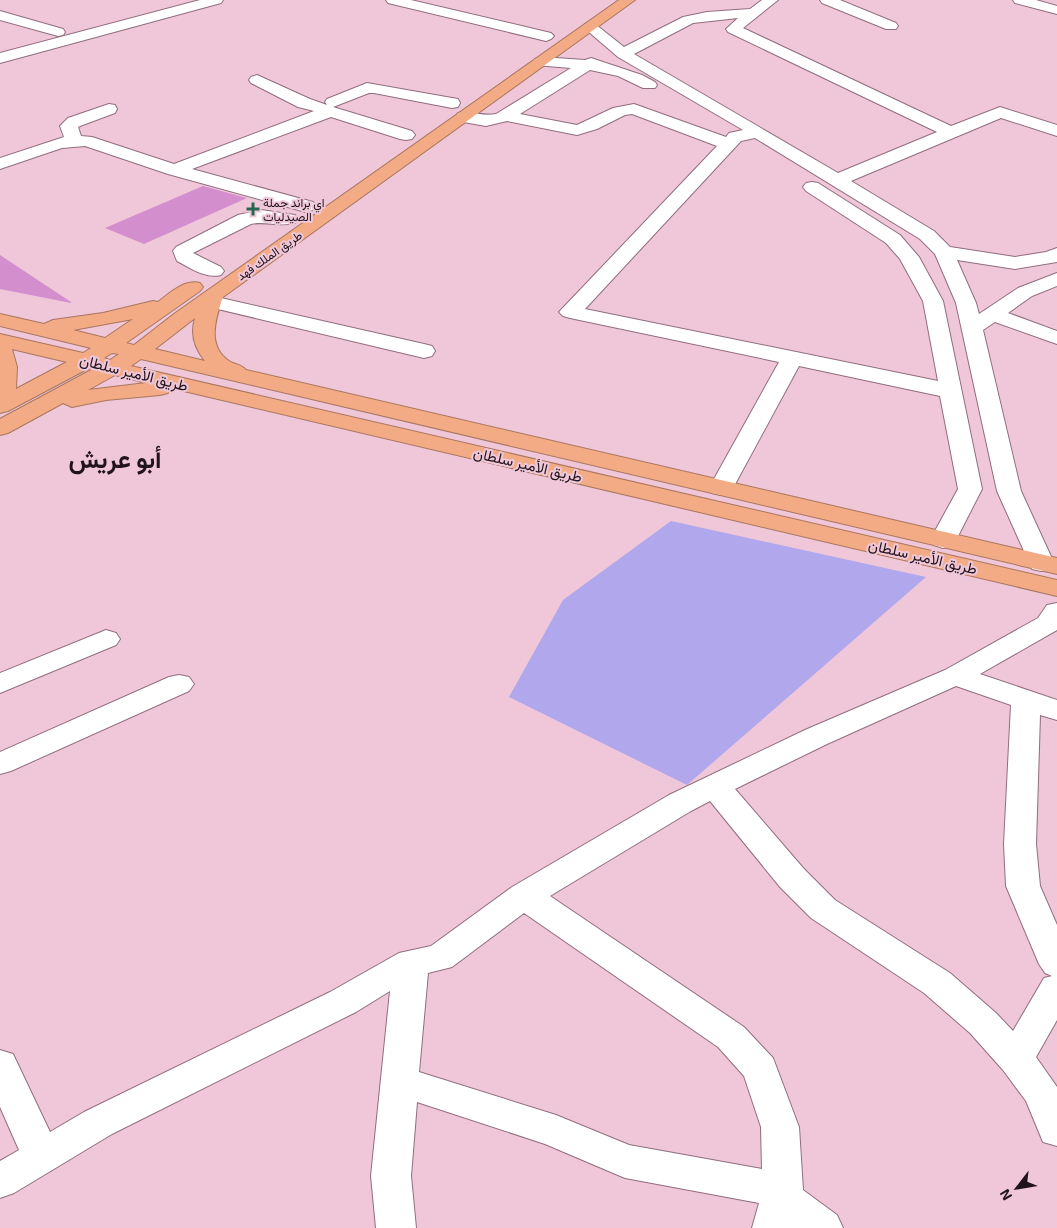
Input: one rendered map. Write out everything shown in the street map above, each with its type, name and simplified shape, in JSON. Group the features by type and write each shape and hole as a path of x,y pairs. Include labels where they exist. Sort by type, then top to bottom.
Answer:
{"highway":[{"name":"طريق الملك فهد","path":"138,352 213,298 458,110 536,54 590,27 628,0"},
{"name":"طريق الملك فهد","path":"536,54 554,28"},
{"name":"طريق الملك فهد","path":"391,146 425,122 458,110 468,92"},
{"name":"طريق الملك فهد","path":"267,234 321,195"},
{"name":"طريق الملك فهد","path":"0,428 32,411 111,357 188,290 222,266"},
{"path":"28,327 68,325 122,316 157,306 188,290"},
{"path":"213,298 204,321 204,339 209,352 220,365 255,380"},
{"name":"طريق الأمير سلطان","path":"0,320 28,327 191,386 1057,588"},
{"name":"طريق الأمير سلطان","path":"0,340 86,360 138,352 1049,565"},
{"path":"0,346 6,358 8,376 0,404"},
{"path":"0,404 86,360"},
{"path":"32,411 106,393 136,389 191,386"}],"street":[{"path":"0,48 174,0"},
{"path":"0,58 216,0"},
{"path":"393,0 433,9 554,28"},
{"path":"433,9 451,0 554,28"},
{"path":"768,0 733,29 952,133"},
{"path":"827,0 891,26"},
{"path":"1020,0 1057,10"},
{"path":"174,170 331,107 367,88 374,88 458,110 486,121 505,116 589,64 696,18 753,13"},
{"path":"0,15 58,32"},
{"path":"590,27 620,51 927,235 944,252 966,303 1010,491 1049,565"},
{"path":"536,54 589,64 638,78 732,140 893,239 909,257 933,301 970,489 943,540"},
{"path":"257,80 304,103 331,107 406,135"},
{"path":"74,141 69,126 74,122 109,109"},
{"path":"505,116 577,130 586,128 623,110 634,109 732,140"},
{"path":"836,180 1000,112 1057,131"},
{"path":"757,132 732,140 570,312 951,391"},
{"path":"0,164 60,142 86,142 174,170 306,206"},
{"path":"222,266 184,257 183,251 245,219 261,216 288,219"},
{"path":"944,252 1015,263 1052,257 1057,254"},
{"path":"972,328 1025,292 1057,279"},
{"path":"213,298 424,351"},
{"path":"992,314 1057,338"},
{"path":"721,488 792,358"},
{"path":"959,435 997,437"},
{"path":"0,1181 98,1123 343,1002 411,962 440,958 524,896 680,803 816,737 954,676 1048,624 1057,611"},
{"path":"0,684 106,639"},
{"path":"954,676 1057,710"},
{"path":"0,764 179,684"},
{"path":"1026,700 1020,844 1023,886 1057,964"},
{"path":"715,786 792,878 824,909 936,984 983,1023 1016,1058 1041,1092 1057,1130"},
{"path":"524,896 731,1037 760,1069 780,1127 779,1205"},
{"path":"396,1228 391,1176 411,962"},
{"path":"1016,1058 1057,988"},
{"path":"0,1065 42,1157"},
{"path":"400,1081 556,1131 625,1161 779,1205 823,1228"}],"shaded area":[{"path":"671,521 926,577 687,785 509,697 563,600"}],"building":[{"path":"203,186 247,198 144,244 105,228"},
{"path":"0,255 71,302 71,303 0,289"}],"place":[{"name":"اي براند جملة الصيدليات","path":"253,209"}],"district":[{"name":"أبو عريش","path":"115,458"}]}
